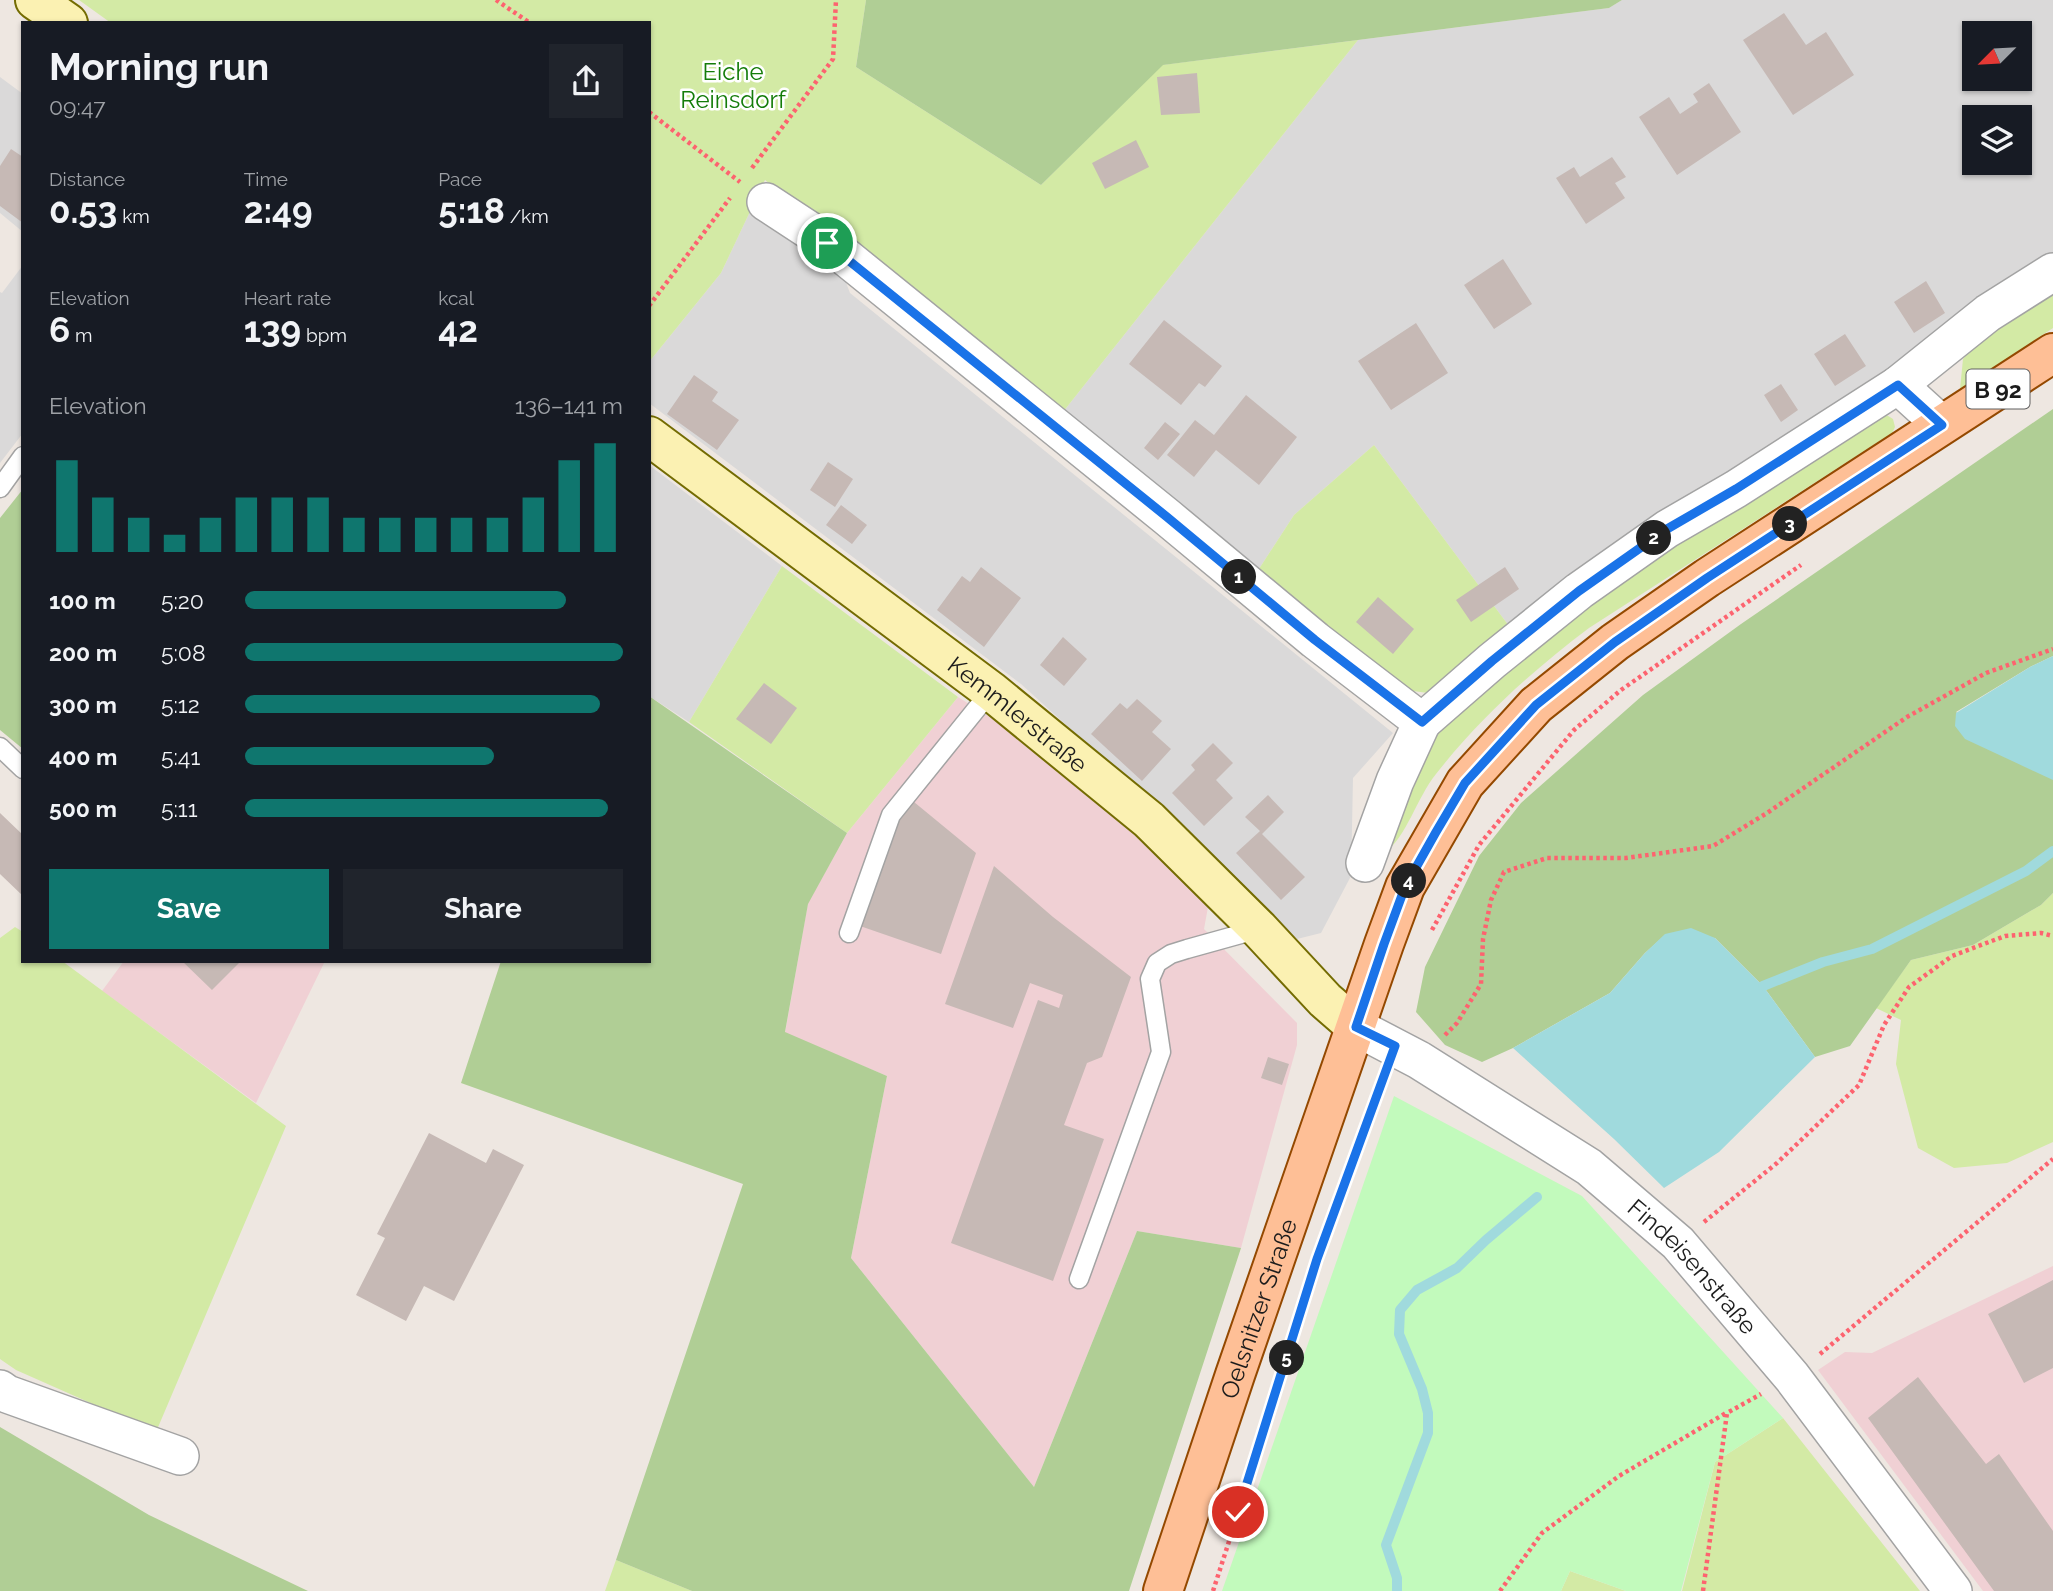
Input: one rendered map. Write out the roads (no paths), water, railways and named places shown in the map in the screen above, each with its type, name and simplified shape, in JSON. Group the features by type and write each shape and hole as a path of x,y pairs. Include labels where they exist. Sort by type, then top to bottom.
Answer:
{"main road":[{"name":"B 92","path":"1356,1027 1405,887 1465,783 1536,705 1615,642 1707,578 2053,353"},
{"name":"Oelsnitzer Straße","path":"1163,1591 1239,1362 1356,1027"}],"street":[{"path":"35,0 65,21"},
{"path":"747,187 827,243 1315,640 1422,722"},
{"path":"1365,863 1395,781 1422,722 1492,661 1590,583 1667,529 1736,489 1898,385 1988,313 2053,272"},
{"path":"1898,385 1942,425"},
{"name":"Kemmlerstraße","path":"651,437 991,691 1149,820 1259,929 1325,1000 1356,1027"},
{"name":"Findeisenstraße","path":"1356,1027 1407,1053 1588,1167 1678,1243 1792,1377 1953,1591"},
{"path":"0,1389 7,1394 180,1455"}],"lane":[{"path":"0,488 21,459"},
{"path":"849,933 891,815 991,691"},
{"path":"0,747 21,767"},
{"path":"1080,1279 1161,1052 1150,979 1157,963 1179,951 1259,929"}],"water":[{"path":"2053,656 2053,780 1965,739 1955,726 1956,713 2030,667"},
{"path":"1691,928 1715,938 1763,986 1815,1057 1719,1152 1664,1188 1513,1048 1610,993 1665,934"}],"waterway":[{"path":"1763,986 1823,962 1872,949 2026,871 2053,851"},
{"path":"1397,1591 1397,1578 1386,1545 1428,1433 1428,1413 1422,1389 1399,1334 1400,1310 1417,1290 1457,1268 1537,1197"}],"park label":[{"name":"Eiche Reinsdorf","path":"733,85"}]}
